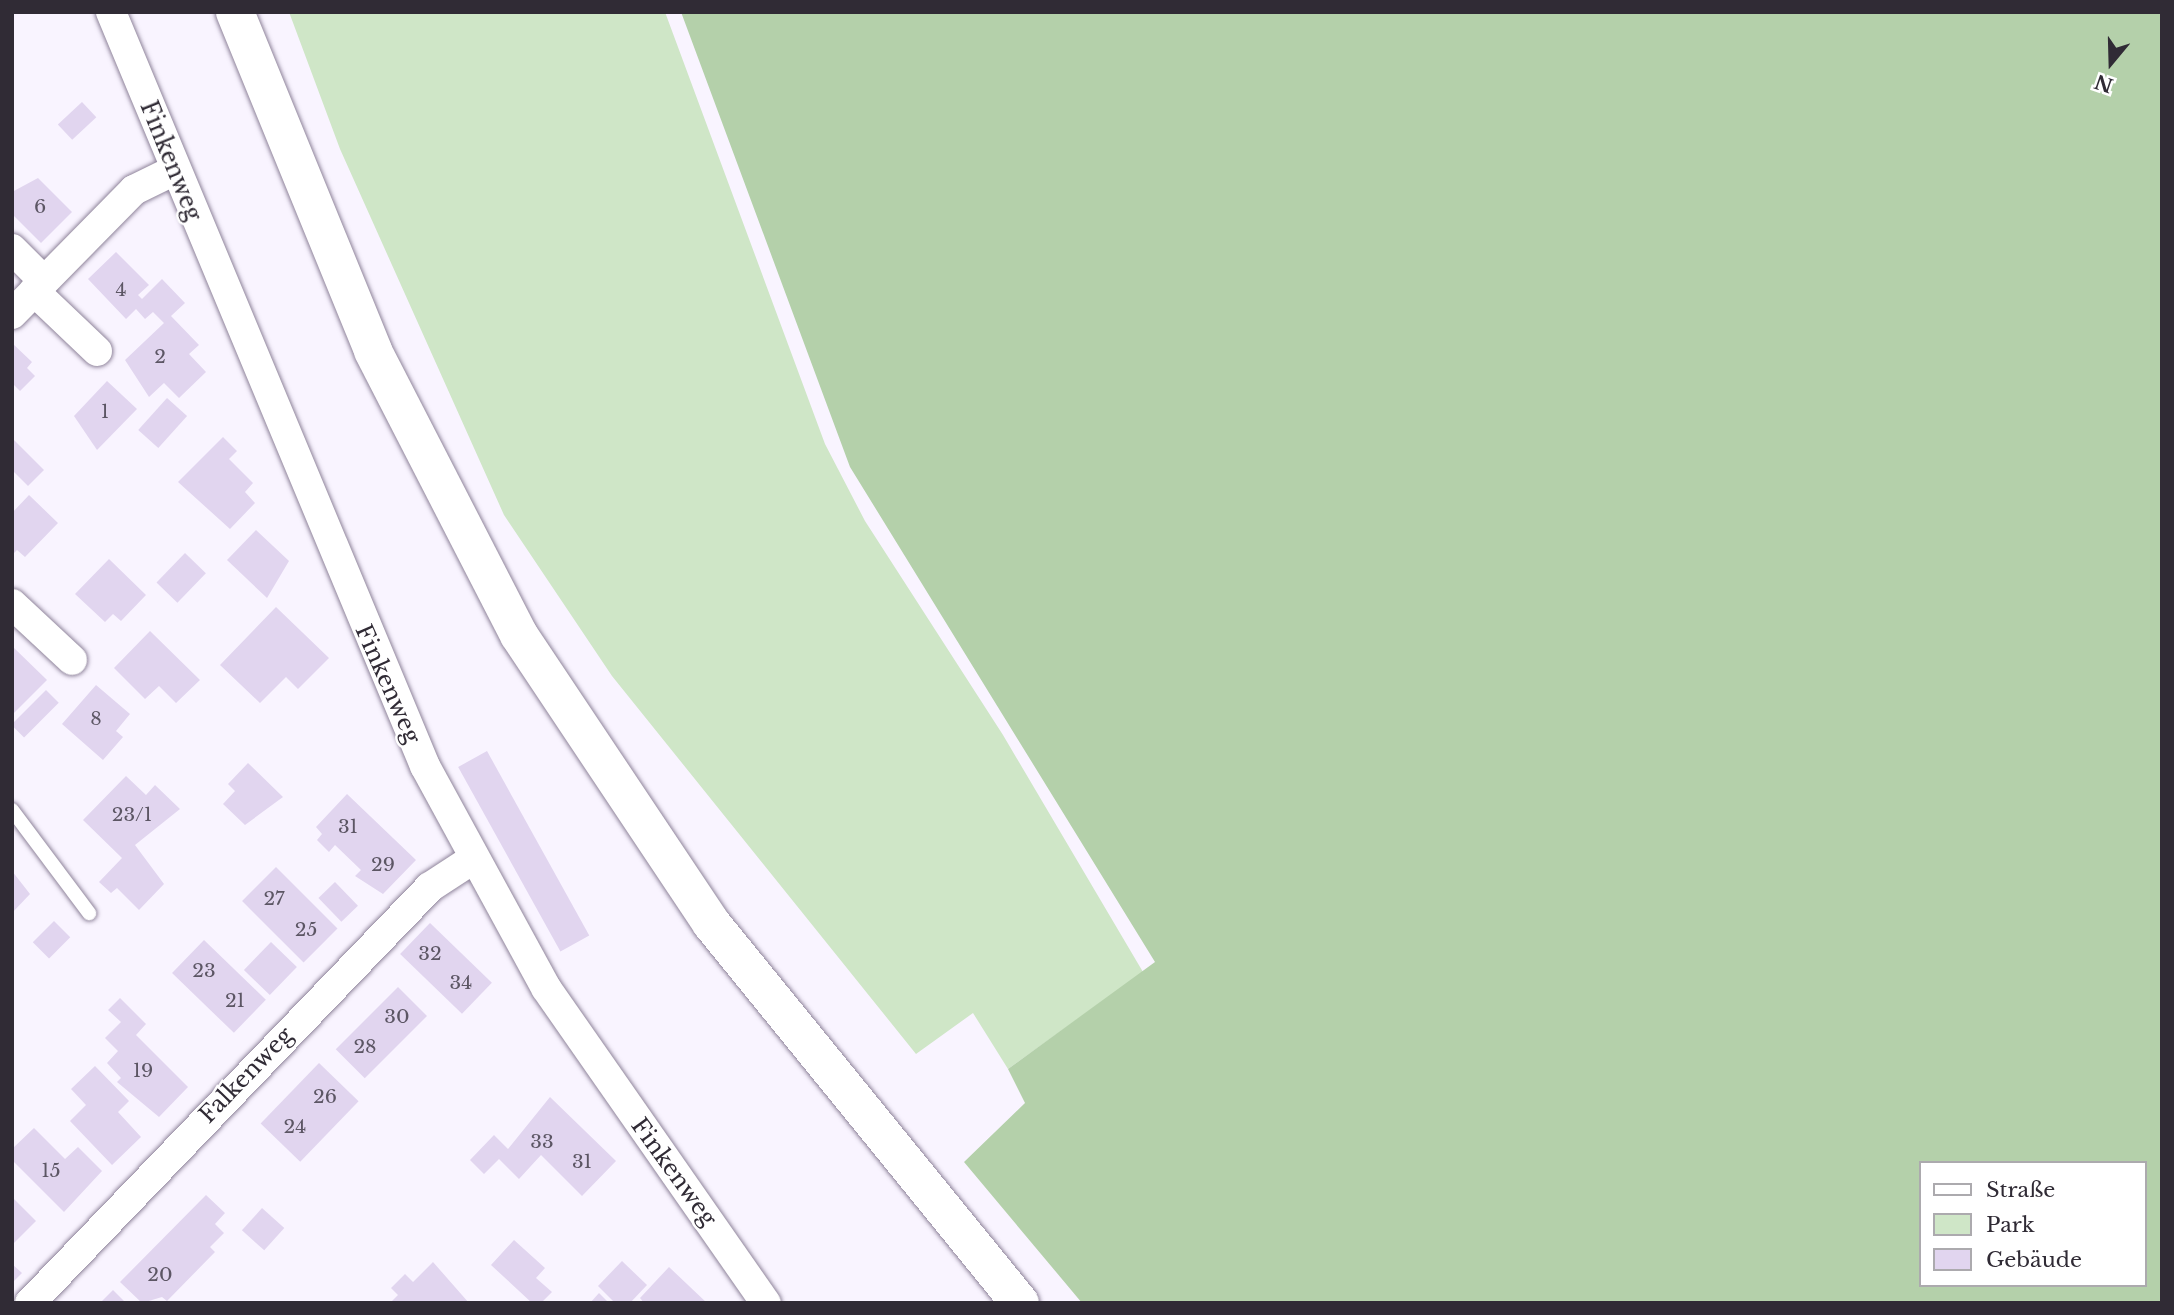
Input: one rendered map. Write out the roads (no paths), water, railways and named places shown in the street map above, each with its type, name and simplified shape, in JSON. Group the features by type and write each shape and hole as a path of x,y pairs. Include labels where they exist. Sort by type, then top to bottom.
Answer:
{"main road":[{"path":"235,12 373,351 519,635 711,923 1020,1303"}],"street":[{"name":"Finkenweg","path":"111,12 398,710 473,859 545,988 766,1303"},
{"path":"12,314 134,190 175,170"},
{"path":"12,249 39,286 97,351"},
{"path":"12,604 72,660"},
{"name":"Falkenweg","path":"30,1303 430,887 473,859"}],"lane":[{"path":"12,810 89,913"}]}
